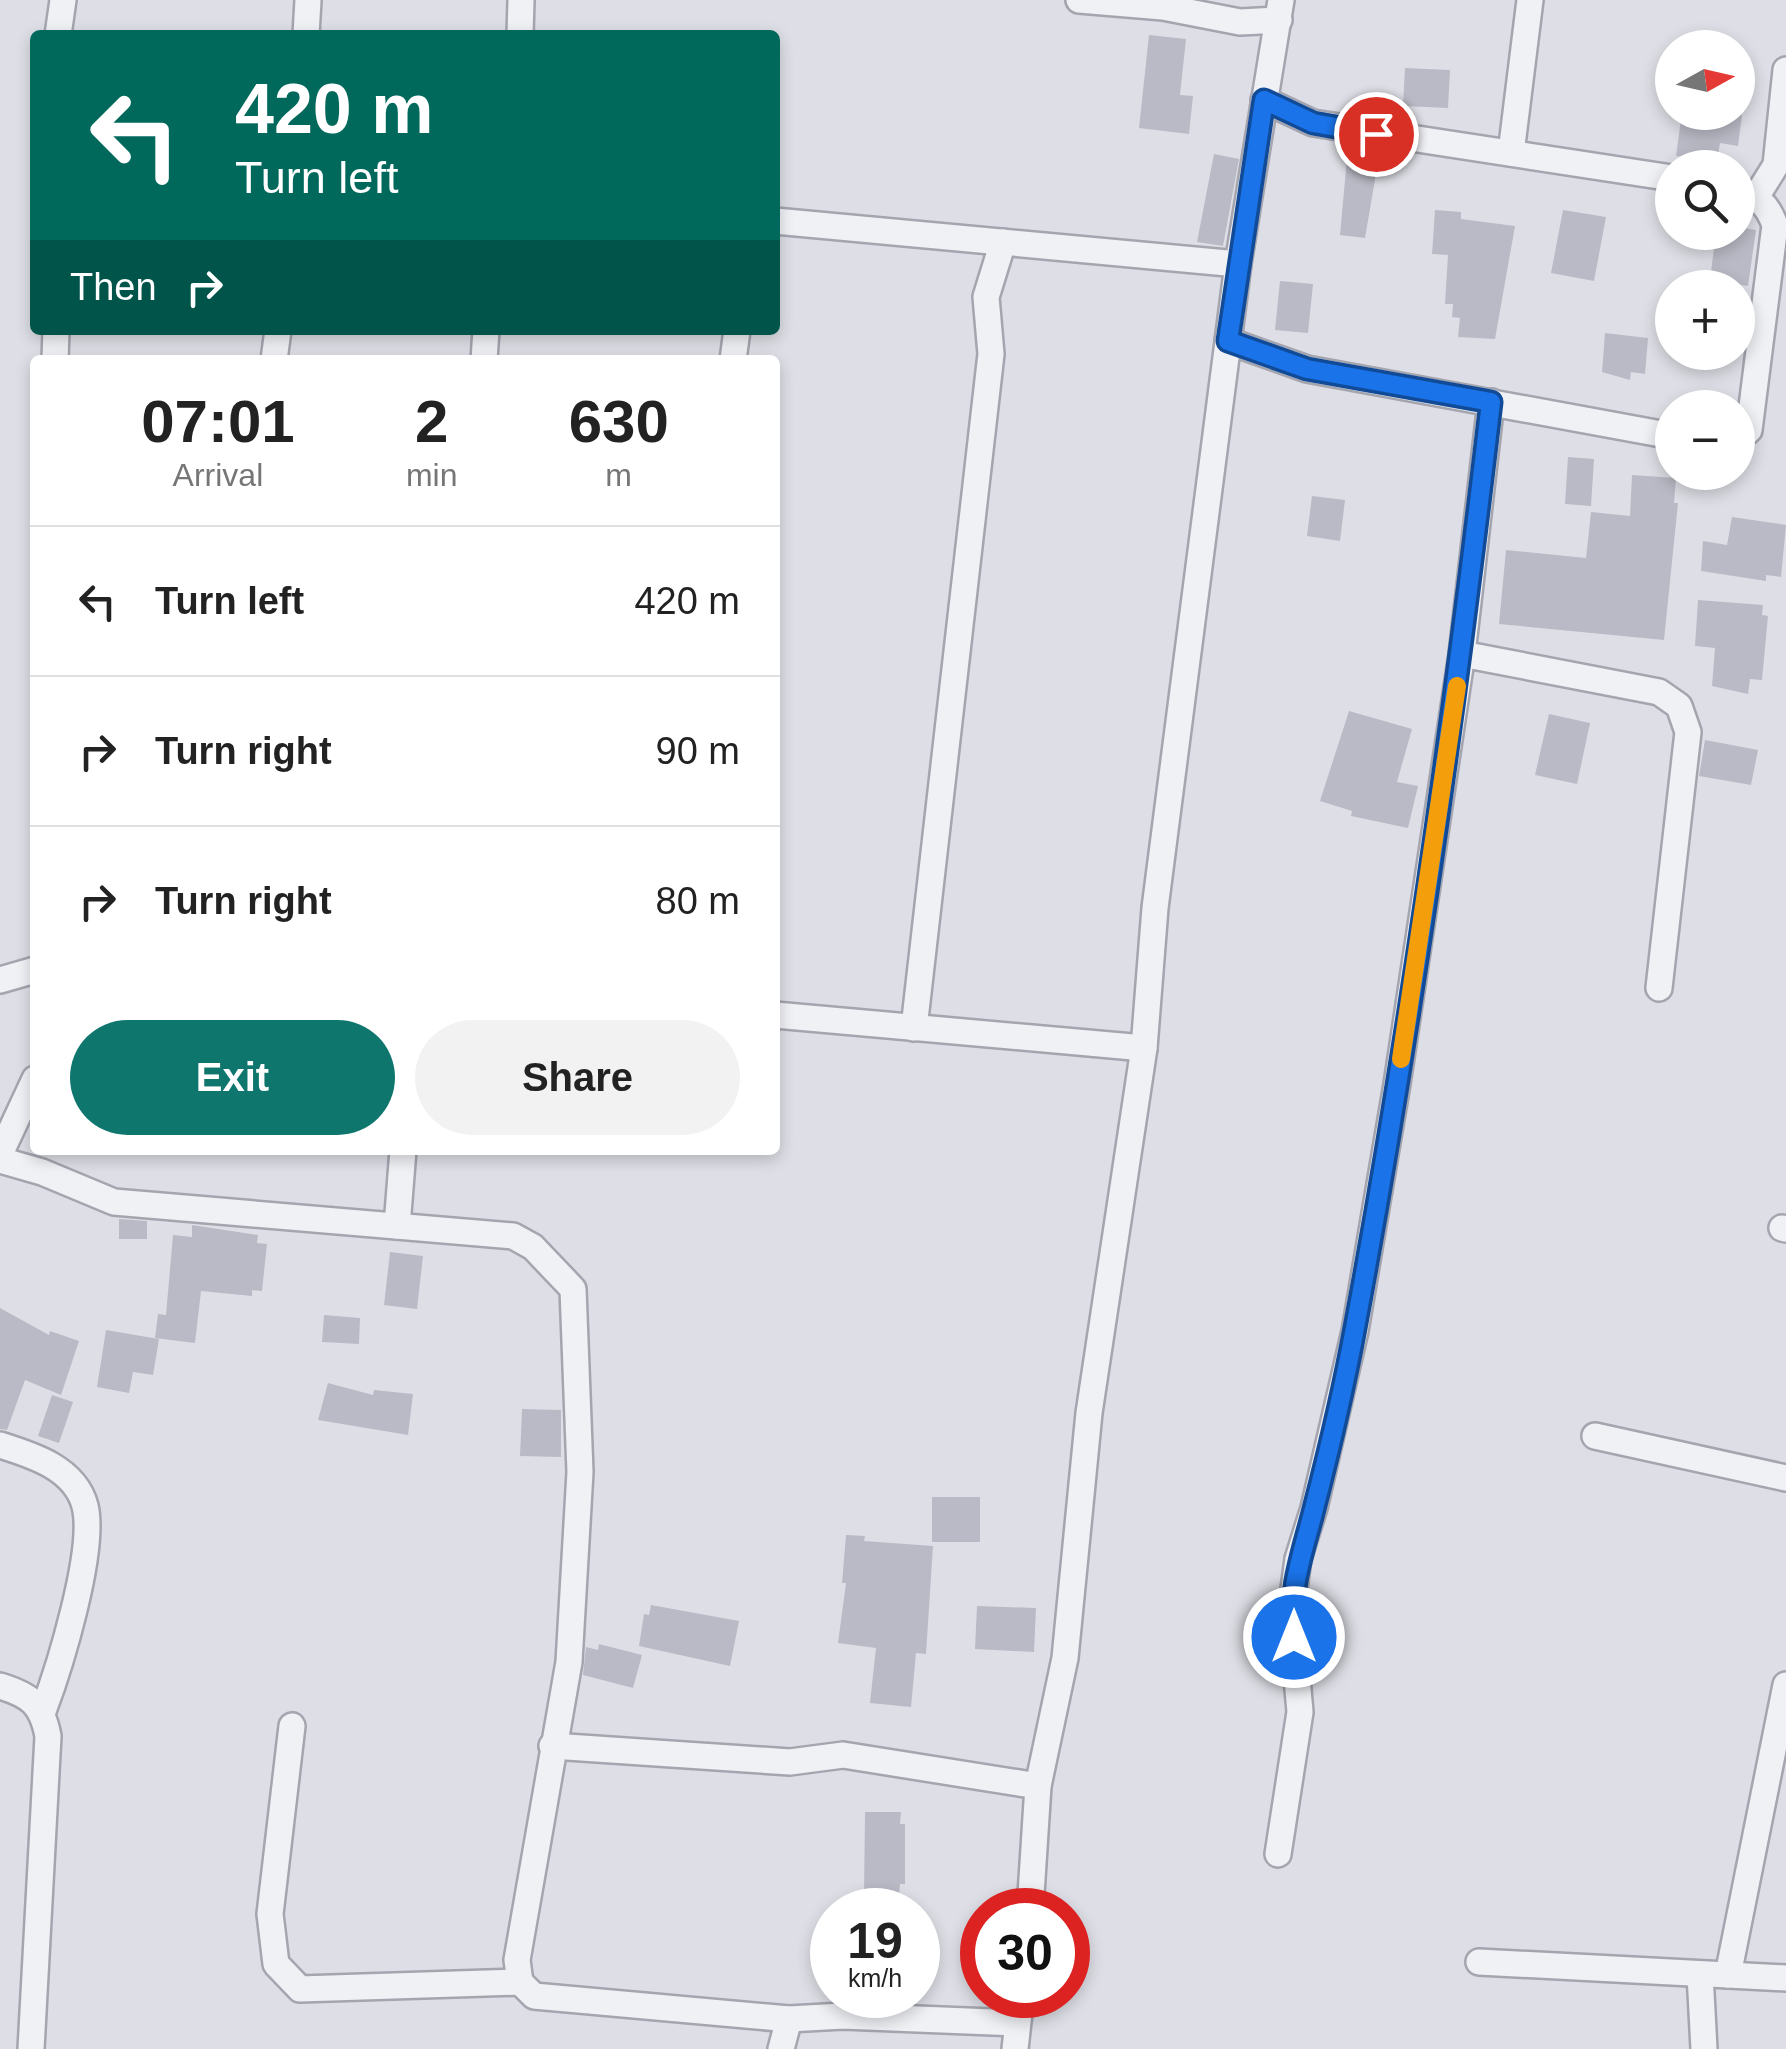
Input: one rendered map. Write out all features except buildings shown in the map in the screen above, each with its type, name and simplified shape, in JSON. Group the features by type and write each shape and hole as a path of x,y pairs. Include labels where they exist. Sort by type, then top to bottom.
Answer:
{"street":[{"path":"59,30 63,0"},
{"path":"306,30 308,0"},
{"path":"520,30 521,0"},
{"path":"1031,1888 1038,1786 1066,1658 1088,1413 1144,1048 1154,908 1238,264 1280,10 1240,22 1163,7 1078,0"},
{"path":"1511,153 1530,0"},
{"path":"1755,186 1776,165 1786,70"},
{"path":"1264,100 1313,123 1655,175"},
{"path":"1755,199 1769,208 1775,224 1772,276 1755,390"},
{"path":"780,221 1238,264"},
{"path":"914,1028 991,354 986,297 1003,242"},
{"path":"1228,341 1307,369 1655,433"},
{"path":"1278,1854 1300,1712 1291,1612 1298,1559 1314,1508 1355,1331 1462,654 1491,402"},
{"path":"1462,654 1660,692 1679,706 1688,732 1659,988"},
{"path":"0,980 30,971"},
{"path":"780,1015 1144,1048"},
{"path":"30,1091 0,1157 114,1202 512,1236 533,1247 573,1289 580,1472 570,1662 516,1960 520,1982 534,1996 790,2019 843,2016 1016,2036"},
{"path":"397,1226 403,1155"},
{"path":"1594,1436 1786,1478"},
{"path":"0,1445 45,1460 67,1478 85,1505 67,1649 43,1712"},
{"path":"1728,1976 1781,1736 1786,1685"},
{"path":"0,1686 26,1694 43,1712 48,1736 32,2049"},
{"path":"292,1726 270,1914 276,1964 300,1989 520,1982"},
{"path":"552,1746 790,1762 843,1755 1038,1786"},
{"path":"1480,1962 1786,1978"},
{"path":"1700,1974 1704,2049"},
{"path":"782,2049 790,2019"}],"slow traffic":[{"path":"1401,1059 1457,686"}],"route":[{"path":"1294,1637 1291,1612 1298,1559 1314,1508 1355,1331 1397,1084 1462,654 1491,402 1307,369 1228,341 1264,100 1313,123 1376,134"}]}
